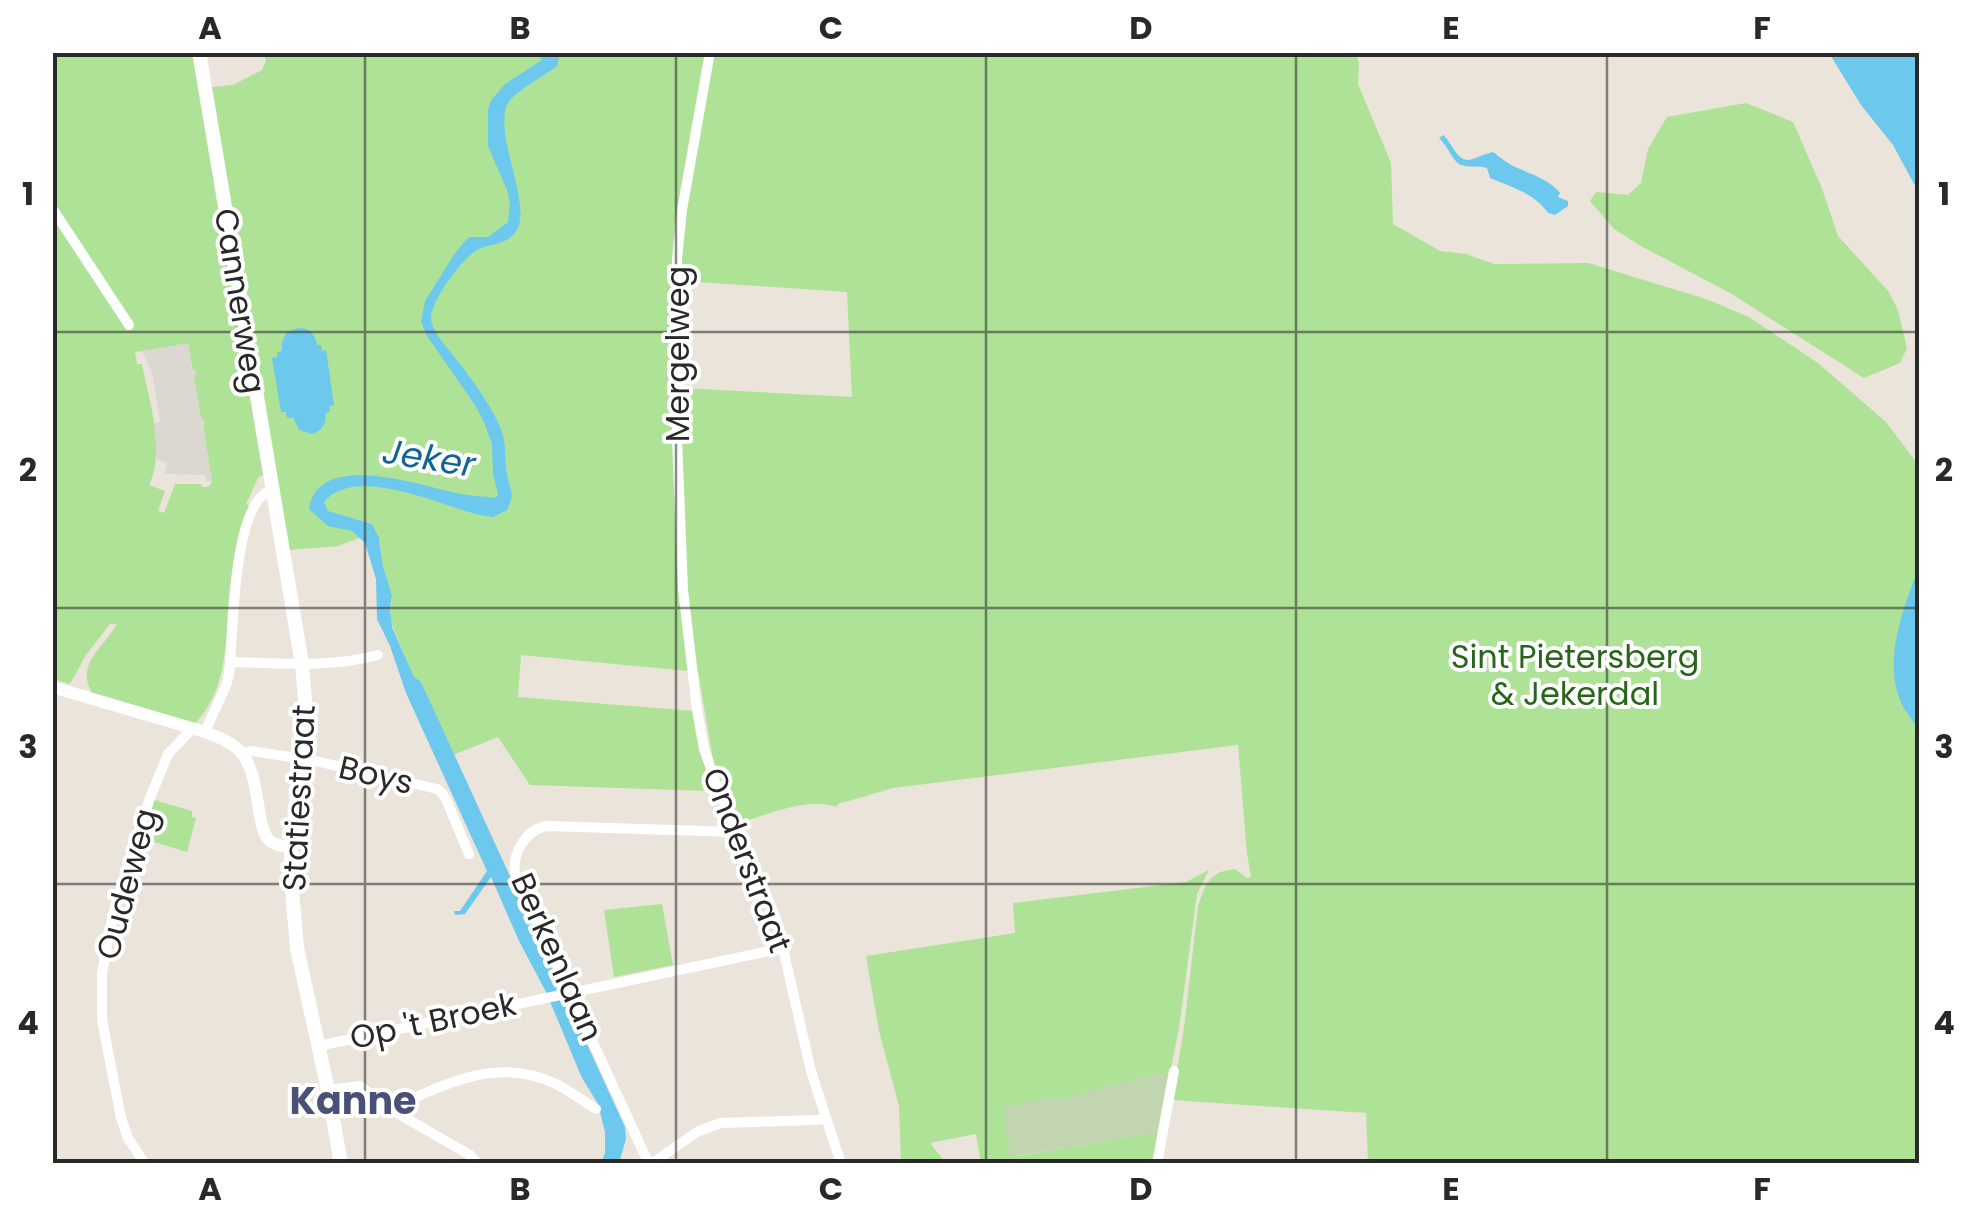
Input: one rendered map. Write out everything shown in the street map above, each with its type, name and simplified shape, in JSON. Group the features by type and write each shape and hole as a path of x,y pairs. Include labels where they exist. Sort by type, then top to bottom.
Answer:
{"main road":[{"name":"Cannerweg","path":"199,52 282,549"},
{"name":"Statiestraat","path":"282,549 305,700 291,847 296,948 341,1164"}],"street":[{"name":"Mergelweg","path":"691,658 679,512 676,289 682,210 710,52"},
{"path":"52,208 129,325"},
{"name":"Oudeweg","path":"145,1164 128,1138 121,1118 102,1020 106,946 150,798 168,754 199,730 227,683 241,549 255,502 263,492 272,490"},
{"path":"231,662 352,662 378,655"},
{"name":"Onderstraat","path":"691,658 704,749 770,903 812,1072 841,1164"},
{"path":"52,686 229,742 243,754 254,781 266,836 275,844 291,847"},
{"name":"Boys","path":"243,754 251,751 302,760 437,789 446,799 469,854"},
{"name":"Berkenlaan","path":"650,1164 515,874 514,860 529,833 546,826 738,832"},
{"name":"Op 't Broek","path":"318,1046 784,948"},
{"path":"1156,1164 1174,1071"},
{"path":"390,1108 483,1072 521,1074 552,1082 596,1110"},
{"path":"328,1090 360,1086 470,1155 478,1164"},
{"path":"650,1164 697,1132 720,1122 826,1118"}],"green space":[{"name":"Sint Pietersberg & Jekerdal","path":"263,52 1356,53 1358,84 1391,163 1393,224 1440,251 1466,254 1494,264 1588,263 1706,299 1749,317 1818,363 1886,422 1920,467 1919,1163 1368,1163 1366,1113 1172,1100 1198,906 1206,885 1219,873 1235,869 1251,877 1238,745 893,788 836,807 800,805 738,824 715,771 698,672 521,655 518,697 694,711 715,789 530,785 498,737 453,755 390,620 392,595 380,542 362,537 338,546 289,550 274,476 259,476 246,504 250,506 233,567 222,669 208,707 195,724 93,694 88,684 89,666 117,624 110,624 70,684 53,679 52,53 205,53 212,87 233,85 262,70 266,61","holes":["682,281 847,292 852,397 681,388","188,344 212,482 208,487 175,484 164,513 158,511 165,491 149,485 156,441 142,364 137,364 135,352"]},
{"path":"1746,103 1793,122 1838,236 1888,291 1898,310 1907,348 1900,363 1864,378 1730,293 1614,229 1590,201 1596,192 1628,195 1641,183 1648,149 1667,117"},
{"path":"154,800 192,811 196,818 187,852 141,838"},
{"path":"1209,870 1197,894 1170,1073 1054,1101 1011,1157 1158,1132 1153,1163 981,1163 976,1134 930,1143 946,1163 901,1163 899,1106 879,1031 866,956 1015,933 1013,903 1186,882"},
{"path":"662,904 673,965 614,977 604,910"},
{"path":"1170,1073 1158,1132 1010,1157 1003,1109"}],"shaded area":[{"path":"188,343 192,369 197,372 194,378 201,418 205,421 212,481 207,481 205,475 164,474 167,463 157,460 154,424 160,422 152,372 142,351"}],"water":[{"path":"537,53 555,53 559,57 557,66 512,98 504,117 518,193 519,225 508,239 477,250 463,262 441,292 431,319 501,429 512,492 507,510 493,517 480,515 377,487 338,491 324,502 328,511 372,524 379,538 392,595 392,627 414,677 421,682 625,1127 619,1163 601,1163 605,1132 598,1104 582,1078 491,877 465,914 455,915 454,911 460,911 487,871 406,693 377,619 376,579 365,543 352,531 328,526 309,509 316,491 331,480 350,476 396,479 466,495 498,495 492,444 484,422 421,322 425,301 455,253 469,237 488,237 508,222 507,190 488,146 488,109 505,84 542,60"},
{"path":"1829,53 1919,53 1919,193 1893,145 1861,105"},
{"path":"1443,135 1463,159 1493,152 1551,184 1560,193 1558,197 1568,201 1568,206 1555,215 1548,213 1529,196 1490,178 1487,168 1458,164 1439,138"},
{"path":"298,328 311,332 322,351 326,350 334,405 325,413 323,426 312,434 299,430 293,417 287,418 286,412 281,412 272,358 282,351 286,333"},
{"path":"1919,566 1919,729 1898,693 1894,656 1901,619"}],"district":[{"name":"Kanne","path":"353,1101"}],"water label":[{"name":"Jeker","path":"429,458"}]}
